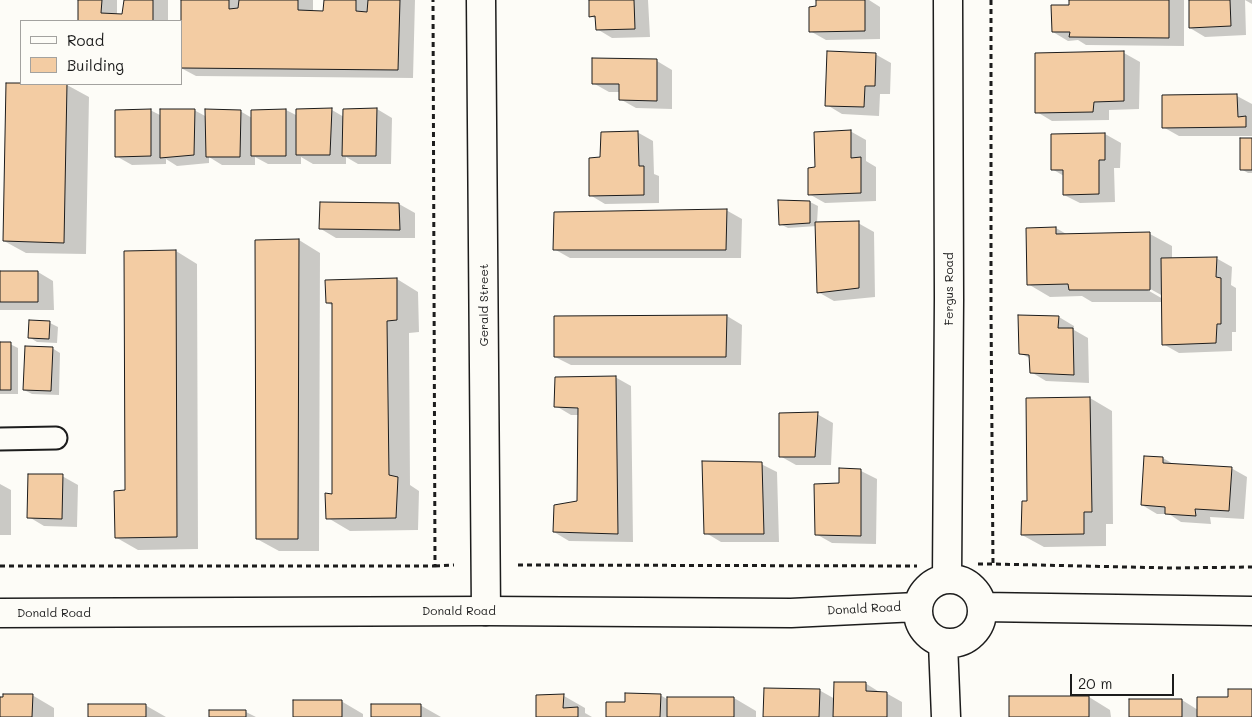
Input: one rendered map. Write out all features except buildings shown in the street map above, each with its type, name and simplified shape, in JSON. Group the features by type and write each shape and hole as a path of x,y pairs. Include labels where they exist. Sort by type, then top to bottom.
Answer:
{"street":[{"name":"Gerald Street","path":"481,0 486,611"},
{"name":"Fergus Road","path":"947,572 949,308 948,0"},
{"path":"947,572 974,589 982,607 978,627 963,641 953,643 943,643 926,634 918,617 918,607 920,596 927,587 947,572"},
{"name":"Donald Road","path":"0,613 486,611 791,613 918,607"},
{"path":"982,607 1252,611"},
{"path":"943,643 946,717"}],"lane":[{"path":"0,439 56,438"}],"path":[{"path":"433,0 435,566"},
{"path":"991,0 993,564"},
{"path":"0,566 919,566 947,572 993,564 1172,568 1252,567"}]}
